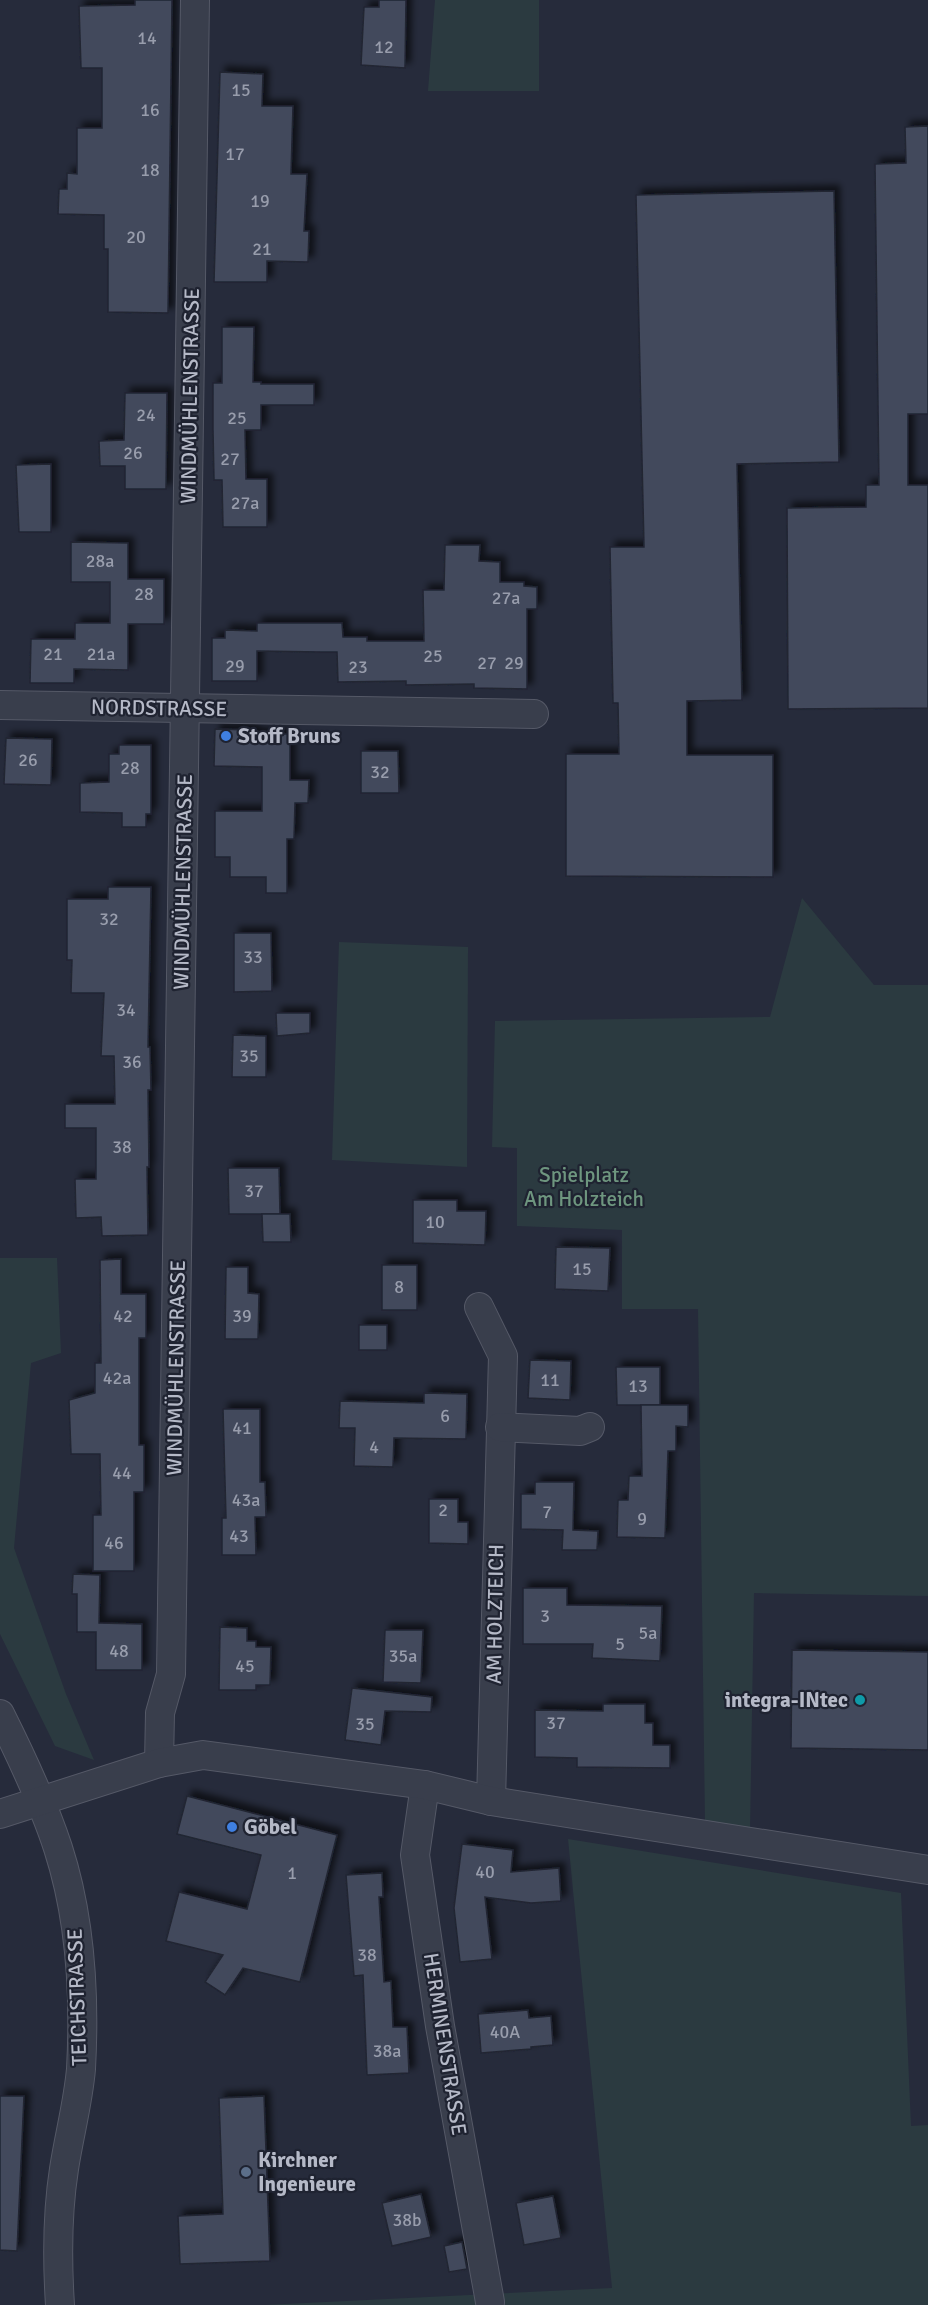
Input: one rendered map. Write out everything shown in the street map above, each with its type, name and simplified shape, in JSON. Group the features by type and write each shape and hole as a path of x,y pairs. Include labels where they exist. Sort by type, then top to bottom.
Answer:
{"street":[{"name":"WINDMÜHLENSTRASSE","path":"159,1763 160,1713 171,1674 195,0"},
{"name":"NORDSTRASSE","path":"0,705 534,714"},
{"name":"AM HOLZTEICH","path":"479,1307 502,1356 491,1801"},
{"path":"500,1427 580,1431 590,1427"},
{"name":"TEICHSTRASSE","path":"0,1714 40,1801 60,1854 73,1908 80,1965 81,2071 64,2170 57,2243 60,2305"},
{"path":"0,1814 159,1763 203,1755 425,1785 491,1801 928,1870"},
{"name":"HERMINENSTRASSE","path":"425,1785 415,1855 440,2026 490,2302"}],"green space":[{"path":"435,0 539,0 539,91 428,91"},
{"name":"Spielplatz Am Holzteich","path":"802,898 874,985 928,985 928,1596 754,1593 750,1831 705,1823 698,1309 622,1309 622,1230 517,1226 517,1148 492,1147 495,1021 770,1017"},
{"path":"339,942 468,947 467,1167 332,1160"},
{"path":"0,1258 57,1258 61,1353 31,1363 14,1548 66,1694 94,1760 55,1746 0,1634"},
{"path":"568,1839 901,1893 911,2126 928,2125 928,2305 264,2305 612,2288"}],"building":[{"path":"135,0 172,0 168,313 108,312 108,249 104,249 104,215 58,214 59,189 67,189 67,173 77,174 77,128 102,128 102,68 81,68 79,6 135,5"},
{"path":"379,0 406,0 405,68 361,65 364,7 379,7"},
{"path":"220,72 263,74 262,106 293,106 291,174 307,174 304,231 309,231 308,262 267,261 267,282 214,282"},
{"path":"928,126 928,414 908,414 908,485 928,485 928,708 788,709 787,508 866,507 866,485 879,485 875,164 906,163 905,127"},
{"path":"834,191 839,462 737,464 742,700 687,701 687,755 773,755 773,877 566,876 566,754 619,754 618,703 613,703 610,547 644,547 636,195"},
{"path":"222,327 254,327 253,382 314,384 314,405 261,405 261,430 245,430 246,479 267,479 267,527 223,527 222,480 214,480 213,430 213,383 222,383"},
{"path":"125,393 167,393 166,489 125,489 125,466 100,466 99,441 124,440"},
{"path":"51,464 51,532 19,532 16,465"},
{"path":"71,542 128,543 128,579 164,579 164,624 128,624 128,670 74,669 74,683 30,683 31,639 75,639 75,623 110,623 110,582 71,582"},
{"path":"445,545 480,545 479,561 500,562 500,582 524,582 524,586 537,587 537,609 527,609 527,689 474,688 474,684 406,685 406,681 338,682 337,652 257,651 257,681 212,681 212,638 225,638 225,630 257,631 257,623 342,623 343,637 367,637 367,641 424,641 423,590 444,590"},
{"path":"215,729 290,734 290,780 309,780 308,803 295,803 294,839 287,839 287,893 266,893 266,877 230,877 230,857 215,857 215,811 262,811 262,767 214,766"},
{"path":"6,738 52,739 51,785 4,784"},
{"path":"119,745 151,745 151,814 146,814 146,827 122,827 122,813 80,812 80,783 109,782 109,754 119,754"},
{"path":"361,751 398,751 399,793 361,793"},
{"path":"108,887 151,887 148,1235 102,1236 101,1217 76,1218 75,1179 96,1179 96,1128 65,1128 65,1104 115,1104 114,1056 101,1056 104,993 71,993 72,960 67,960 67,899 108,899"},
{"path":"234,933 271,933 272,991 234,992"},
{"path":"276,1013 310,1013 310,1033 277,1036"},
{"path":"233,1035 266,1036 266,1077 232,1077"},
{"path":"228,1168 279,1168 280,1214 229,1214"},
{"path":"413,1200 457,1200 457,1211 486,1211 485,1245 413,1243"},
{"path":"262,1214 290,1214 291,1242 263,1242"},
{"path":"556,1247 610,1248 608,1291 555,1289"},
{"path":"121,1259 121,1294 146,1294 146,1338 139,1338 139,1445 144,1445 144,1492 134,1492 134,1571 93,1571 93,1515 101,1515 100,1454 71,1454 69,1400 95,1393 95,1363 101,1363 100,1260"},
{"path":"382,1265 417,1265 417,1310 382,1310"},
{"path":"226,1267 248,1267 248,1293 259,1294 258,1339 225,1339"},
{"path":"359,1325 387,1325 387,1350 359,1350"},
{"path":"530,1360 571,1361 570,1400 528,1398"},
{"path":"616,1367 660,1367 660,1405 617,1405"},
{"path":"424,1393 467,1394 466,1439 394,1438 393,1467 354,1466 355,1428 339,1428 340,1401 424,1403"},
{"path":"641,1405 688,1405 688,1427 676,1426 676,1451 668,1451 665,1538 617,1537 618,1500 628,1500 629,1476 642,1476"},
{"path":"223,1409 260,1409 260,1482 265,1482 266,1517 255,1517 256,1555 222,1555 222,1518 226,1518"},
{"path":"535,1482 574,1482 573,1530 598,1531 597,1550 562,1550 563,1530 521,1529 521,1494 535,1494"},
{"path":"429,1499 458,1499 458,1522 468,1522 468,1544 429,1543"},
{"path":"73,1574 100,1575 99,1623 142,1624 142,1670 96,1670 96,1632 77,1632 77,1594 72,1594"},
{"path":"523,1588 567,1588 567,1605 662,1606 660,1661 592,1658 593,1644 523,1644"},
{"path":"220,1627 247,1628 247,1641 256,1641 256,1647 271,1647 270,1685 256,1685 256,1690 219,1690"},
{"path":"385,1630 423,1630 421,1683 383,1682"},
{"name":"integra-INtec","path":"792,1650 928,1652 928,1750 791,1748"},
{"path":"352,1688 432,1697 431,1712 385,1711 381,1745 345,1740"},
{"path":"603,1704 645,1704 645,1723 653,1723 653,1745 670,1745 670,1768 577,1767 577,1758 535,1757 535,1710 603,1711"},
{"path":"187,1796 337,1835 300,1982 243,1968 225,1995 205,1982 223,1955 166,1941 179,1892 247,1909 261,1855 177,1834"},
{"path":"462,1844 513,1850 511,1872 559,1868 561,1901 531,1903 485,1897 492,1959 460,1962 454,1908"},
{"path":"382,1873 383,1897 379,1897 384,1982 391,1981 393,2027 407,2027 409,2073 367,2075 363,1975 354,1976 346,1875"},
{"path":"528,2010 529,2018 551,2016 553,2045 481,2053 478,2014"},
{"path":"0,2096 24,2096 17,2251 0,2250"},
{"path":"264,2096 270,2261 180,2264 178,2216 223,2214 219,2098"},
{"path":"421,2194 431,2237 392,2246 382,2203"},
{"path":"553,2196 561,2238 524,2245 516,2203"},
{"path":"462,2242 467,2269 449,2272 444,2246"}],"place":[{"name":"Stoff Bruns","path":"226,736"},
{"name":"integra-INtec","path":"860,1700"},
{"name":"Göbel","path":"232,1827"},
{"name":"Kirchner Ingenieure","path":"246,2172"}]}
